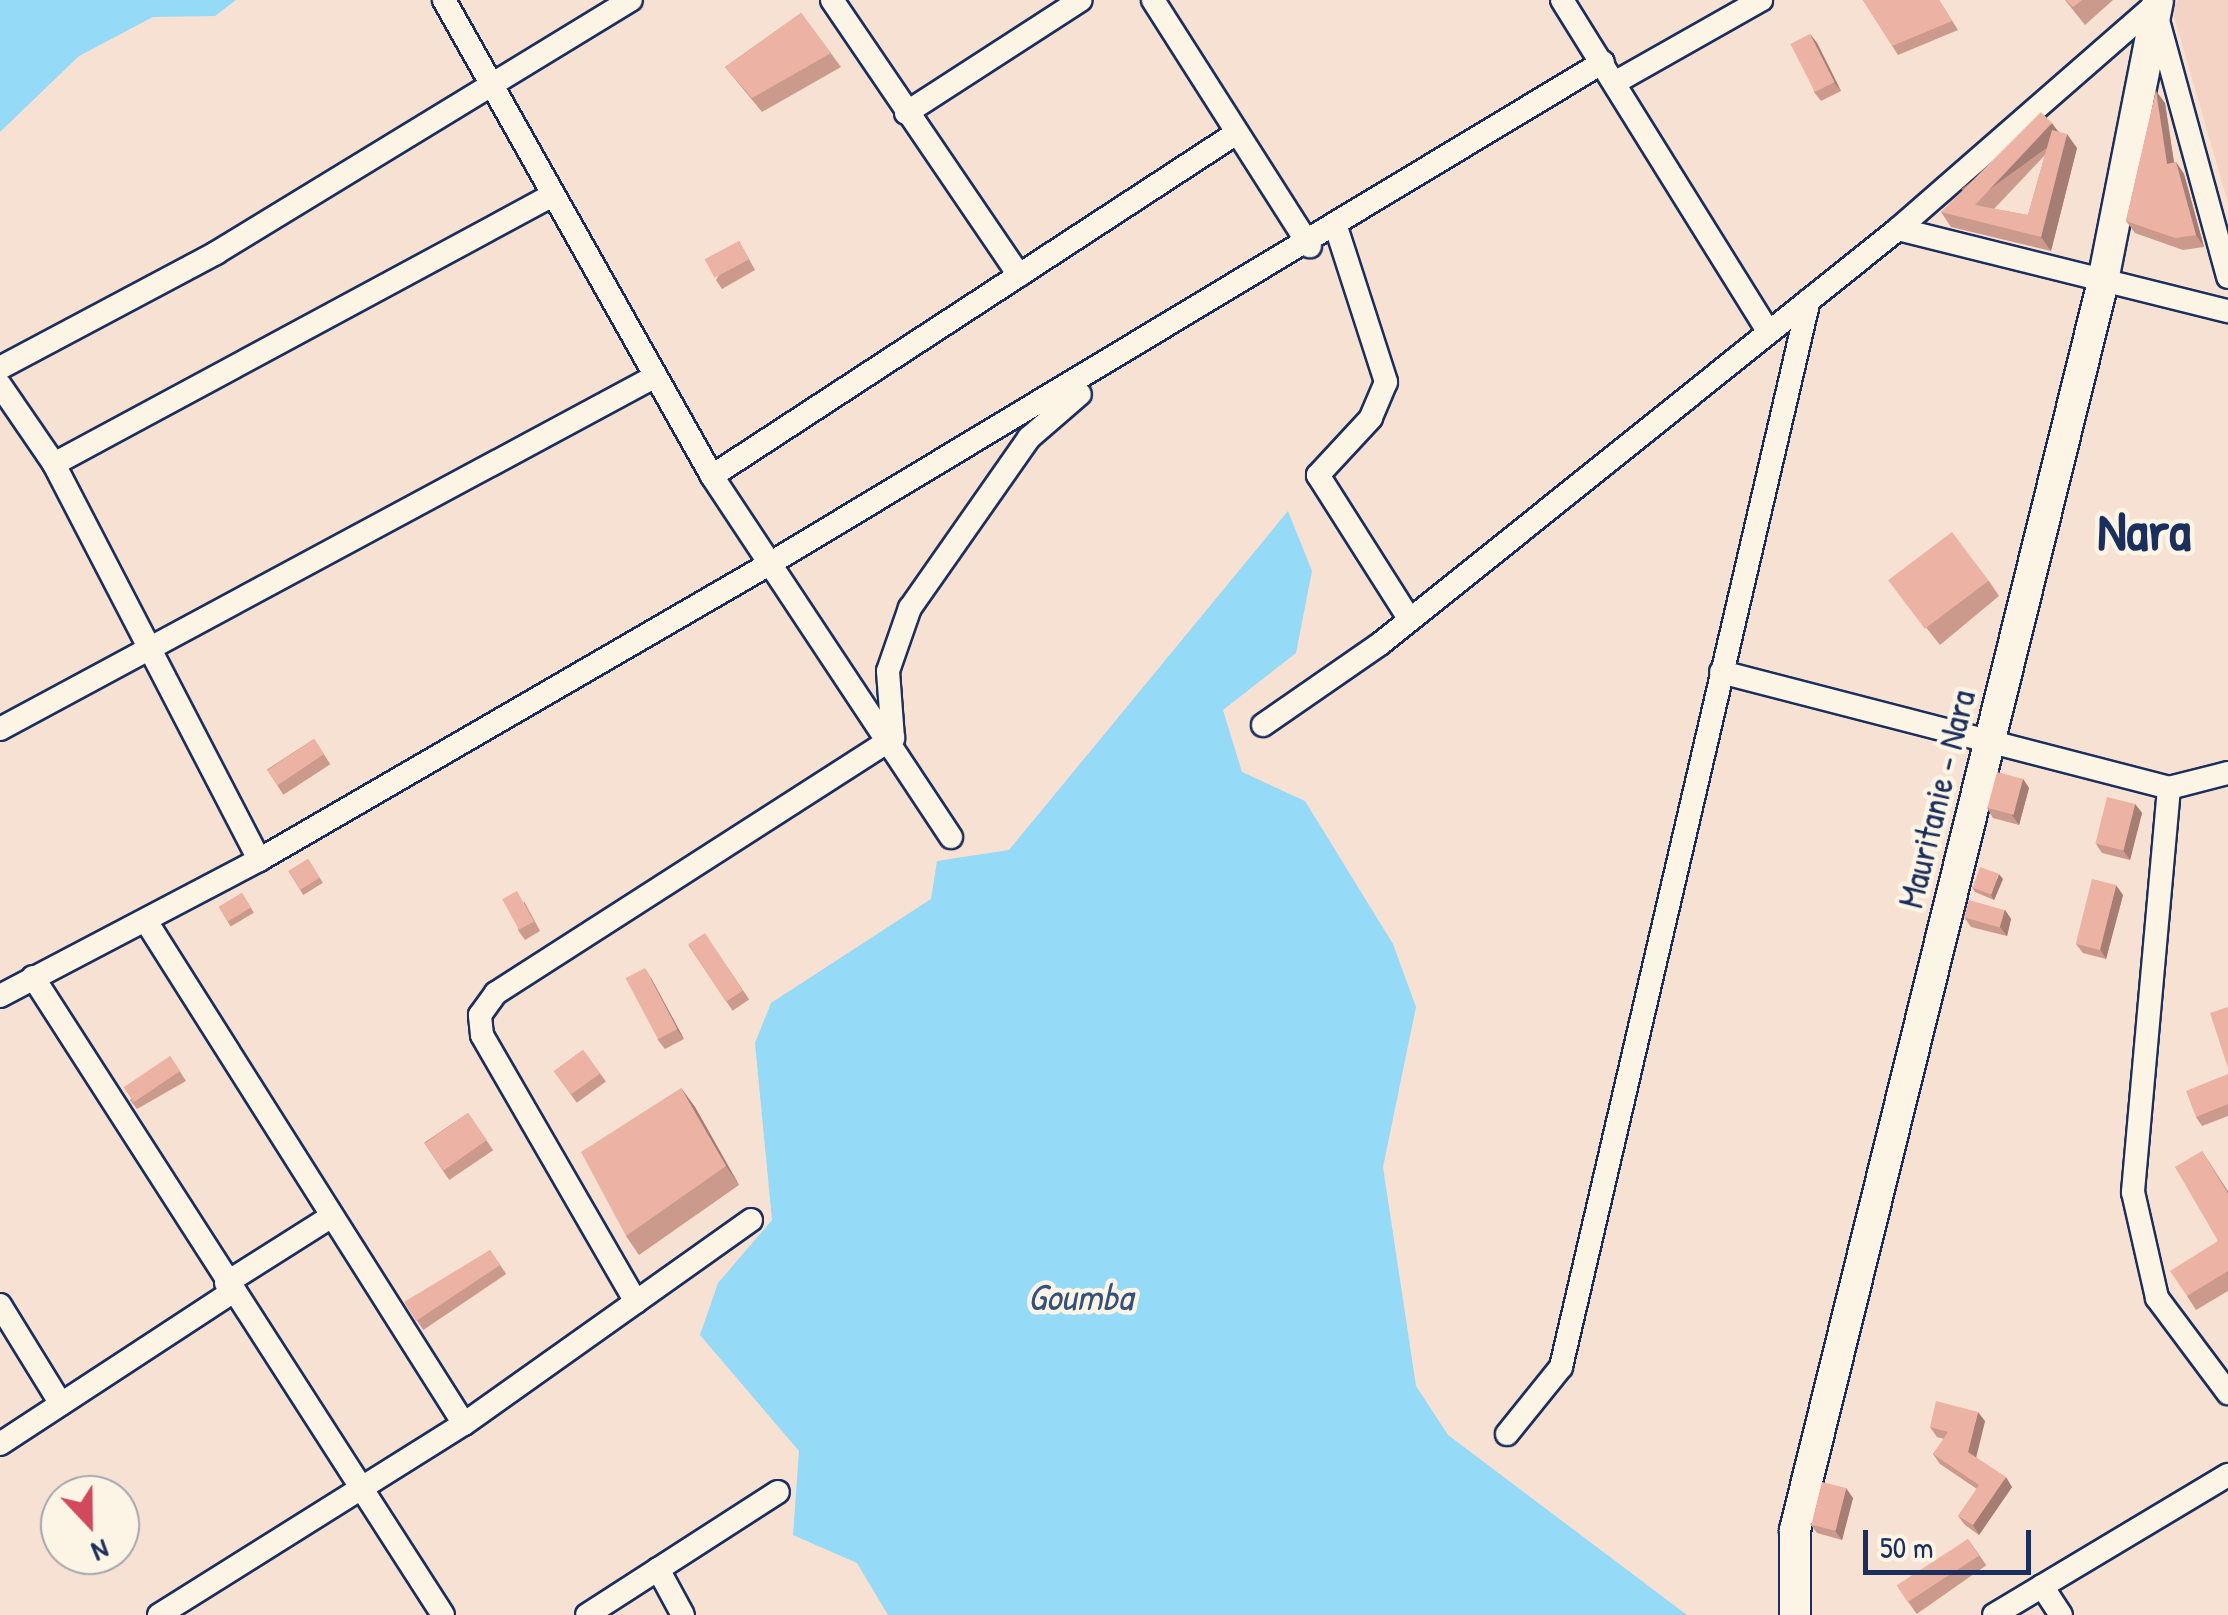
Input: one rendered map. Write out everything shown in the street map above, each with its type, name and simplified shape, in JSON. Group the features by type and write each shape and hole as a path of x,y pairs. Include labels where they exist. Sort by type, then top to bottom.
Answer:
{"main road":[{"name":"Mauritanie - Nara","path":"1795,1615 1795,1530 2102,286 2156,3"}],"street":[{"path":"444,0 712,476 894,738 951,837"},
{"path":"0,368 492,88 631,0"},
{"path":"832,0 1019,275"},
{"path":"906,113 1081,0"},
{"path":"1153,0 1310,246"},
{"path":"1562,0 1770,332"},
{"path":"1616,82 1761,0"},
{"path":"1263,725 1408,617 1770,332 1898,228 2156,3 2228,276"},
{"path":"0,996 259,860 771,564 1337,230 1603,62"},
{"path":"712,476 1235,134"},
{"path":"54,464 551,196"},
{"path":"1898,228 2102,286 2228,311"},
{"path":"1337,230 1386,382 1371,418 1318,475 1408,617"},
{"path":"1506,1434 1561,1367 1809,300"},
{"path":"894,738 888,671 910,608 1029,438 1130,352"},
{"path":"0,729 654,377"},
{"path":"0,384 54,464 143,650 259,860"},
{"path":"1721,672 2169,788 2228,773"},
{"path":"636,1302 482,1034 480,1015 496,992 894,738"},
{"path":"2169,788 2132,1192 2157,1298 2228,1394"},
{"path":"146,921 464,1424"},
{"path":"33,977 229,1288 443,1615"},
{"path":"0,1444 332,1216"},
{"path":"159,1615 190,1607 362,1488 464,1424 751,1220"},
{"path":"0,1305 61,1404"},
{"path":"1994,1615 2228,1475"},
{"path":"587,1615 778,1492"},
{"path":"658,1569 683,1615"},
{"path":"2042,1586 2061,1615"}],"shaded area":[{"path":"2178,0 2228,0 2228,203 2172,9"}],"water":[{"path":"0,0 236,0 215,16 153,17 79,56 0,132"},
{"name":"Goumba","path":"1288,511 1312,571 1296,653 1223,710 1242,772 1305,801 1393,944 1416,1007 1383,1167 1416,1386 1448,1435 1687,1615 888,1615 857,1563 793,1535 799,1451 700,1335 718,1283 772,1220 755,1043 771,1003 931,899 937,861 1009,850"}],"building":[{"path":"1863,0 1939,0 1952,21 1892,46"},
{"path":"801,13 831,53 752,98 725,67"},
{"path":"1810,34 1835,82 1815,92 1790,44"},
{"path":"2156,91 2167,164 2176,162 2196,235 2175,238 2126,221"},
{"path":"2041,112 2052,123 1975,205 2028,215 2052,130 2067,134 2041,237 1941,212"},
{"path":"739,241 749,260 714,278 705,259"},
{"path":"1952,532 1989,581 1925,629 1888,580"},
{"path":"314,739 324,754 278,785 268,770"},
{"path":"1997,772 2023,779 2014,815 1987,808"},
{"path":"2107,797 2135,804 2124,851 2095,844"},
{"path":"308,859 320,878 300,890 288,871"},
{"path":"1980,867 1999,874 1991,895 1972,888"},
{"path":"2092,879 2116,885 2100,950 2076,944"},
{"path":"517,891 534,922 519,930 502,899"},
{"path":"242,893 251,908 228,921 219,907"},
{"path":"1969,900 2005,910 2000,928 1964,917"},
{"path":"705,933 743,991 726,1002 688,944"},
{"path":"645,968 677,1029 658,1039 626,978"},
{"path":"2228,1007 2228,1068 2210,1013"},
{"path":"583,1050 600,1073 571,1095 554,1071"},
{"path":"170,1056 180,1071 134,1102 124,1087"},
{"path":"2228,1074 2228,1104 2196,1117 2186,1091"},
{"path":"681,1088 726,1166 626,1236 581,1152"},
{"path":"468,1113 487,1140 444,1170 425,1143"},
{"path":"2202,1151 2228,1194 2228,1271 2187,1296 2170,1271 2218,1241 2175,1167"},
{"path":"490,1250 500,1265 416,1321 404,1302"},
{"path":"1936,1401 1978,1412 1968,1452 2006,1477 1973,1525 1958,1516 1979,1485 1933,1454 1948,1432 1930,1427"},
{"path":"1822,1482 1846,1488 1836,1531 1811,1525"},
{"path":"1968,1539 1979,1556 1908,1602 1897,1585"}],"district":[{"name":"Nara","path":"2144,531"}]}
